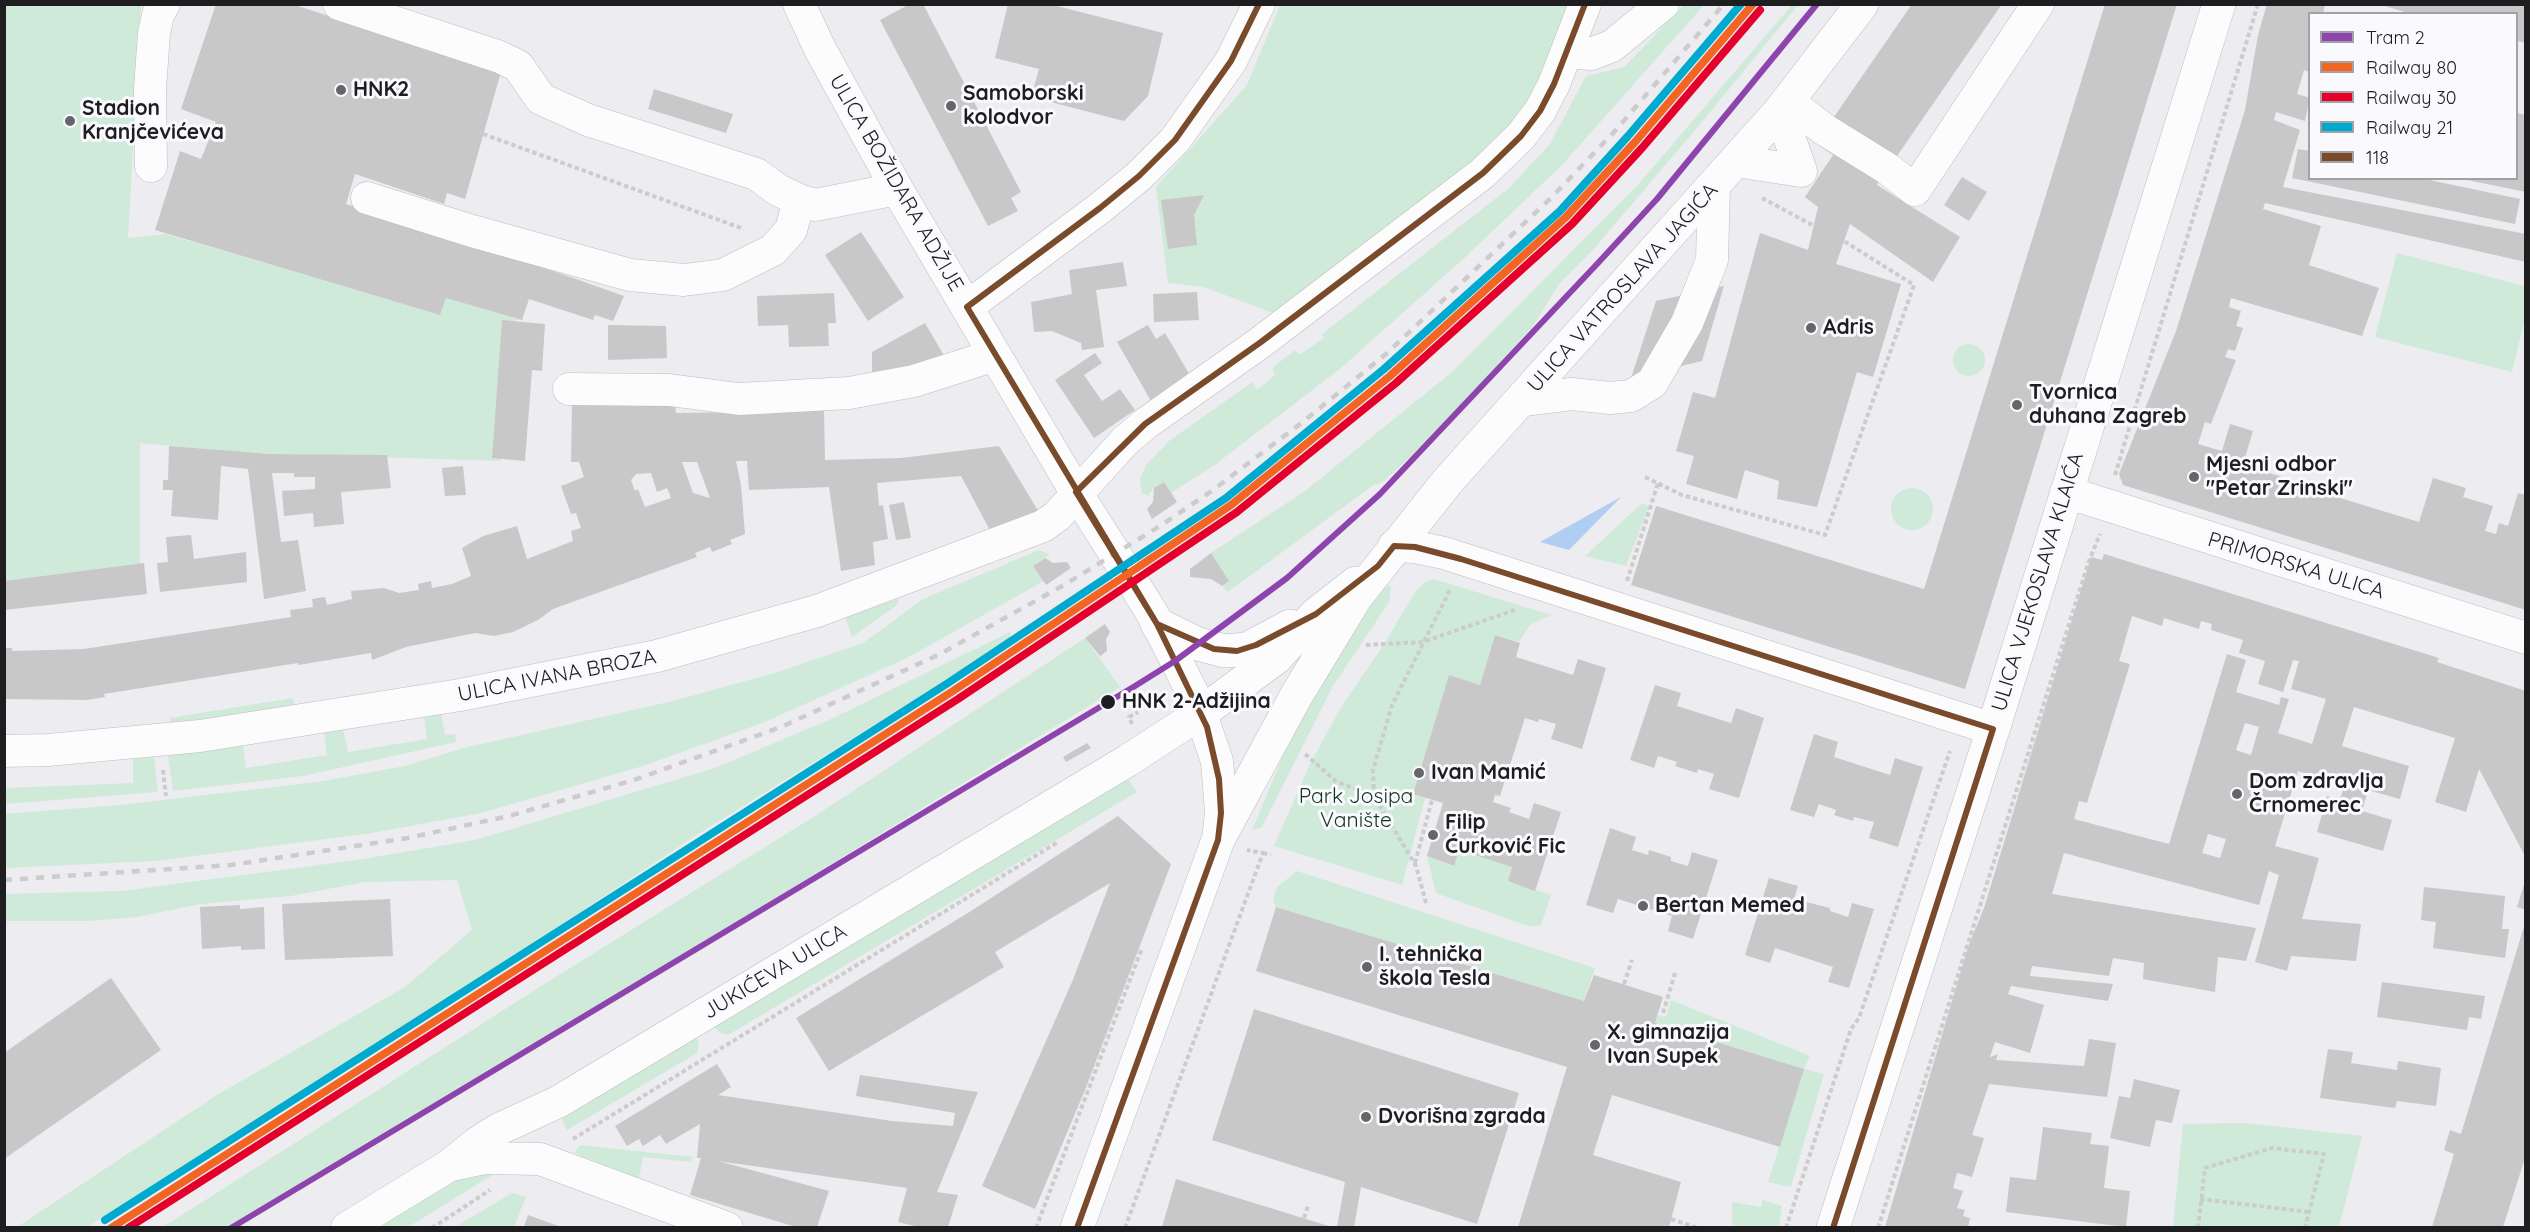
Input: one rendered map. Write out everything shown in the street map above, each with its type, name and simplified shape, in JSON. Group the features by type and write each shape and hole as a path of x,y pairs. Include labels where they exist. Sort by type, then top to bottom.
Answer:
{"main road":[{"name":"ULICA VATROSLAVA JAGIĆA","path":"1386,556 1447,482 1714,187 1783,106 1862,4"},
{"name":"ULICA VJEKOSLAVA KLAIĆA","path":"1833,1227 1993,729 2218,4"},
{"path":"1201,713 1277,657 1316,614 1386,556"},
{"path":"1077,1227 1230,844 1330,637 1386,556"},
{"path":"1157,624 1198,644 1214,649 1237,651 1257,645 1316,614"}],"street":[{"path":"151,166 150,89 154,33 158,15 164,4"},
{"path":"339,4 500,57 518,66 541,99 588,120 756,174 778,190 799,200 815,205 897,189"},
{"name":"ULICA BOŽIDARA ADŽIJE","path":"799,4 820,50 897,189 1076,492 1157,624 1201,713 1213,745 1220,779 1221,813 1230,844"},
{"path":"967,307 1100,208 1149,167 1175,140 1231,61 1259,4"},
{"name":"ULICA IVANA BROZA","path":"4,751 48,750 200,736 555,678 688,649 817,611 1043,526 1057,516 1076,492 1145,424 1261,342 1483,173 1521,136 1540,111 1567,52 1585,4"},
{"path":"1567,52 1591,54 1612,46 1663,4"},
{"path":"1783,106 1888,169 1915,190 2038,4"},
{"path":"1736,161 1808,177 1783,106"},
{"path":"1523,400 1572,394 1610,398 1631,396 1652,383 1687,323 1712,260 1714,187"},
{"path":"367,198 472,231 630,275 684,280 723,275 773,250 791,230 799,200"},
{"path":"569,389 669,390 739,399 849,393 914,381 995,355"},
{"name":"PRIMORSKA ULICA","path":"2066,492 2526,638"},
{"path":"1386,556 1415,547 1444,553 1993,729"},
{"name":"JUKIĆEVA ULICA","path":"360,1224 450,1165 499,1129 558,1101 1127,761 1201,713"},
{"path":"553,1152 534,1154 532,1142 537,1123 558,1101"},
{"path":"450,1165 484,1158 553,1152 727,1227"}],"path":[{"path":"2114,483 2115,472 2258,4"},
{"path":"483,134 745,230"},
{"path":"1757,195 1814,226"},
{"path":"1645,477 1682,495 1825,536 1914,285 1844,241"},
{"path":"1624,590 1658,483"},
{"path":"1878,1227 2089,561 2104,529"},
{"path":"1426,903 1414,863 1374,796 1373,770 1392,705 1454,580"},
{"path":"1366,645 1423,642 1519,608"},
{"path":"1786,1227 1851,1029 1859,1018 1952,746"},
{"path":"1305,754 1337,782 1374,796"},
{"path":"162,765 166,796"},
{"path":"1414,863 1432,800"},
{"path":"553,1152 1062,840"},
{"path":"1230,844 1271,855"},
{"path":"1125,1227 1263,853"},
{"path":"1036,1227 1144,943"},
{"path":"1624,984 1632,960"},
{"path":"1663,1013 1675,973"},
{"path":"2198,1227 2205,1168 2272,1148 2324,1154 2305,1227"},
{"path":"432,1227 496,1186"},
{"path":"2200,1199 2308,1212"},
{"path":"1304,1218 1308,1206"},
{"path":"1671,1219 1698,1227"}],"green space":[{"path":"4,5 141,5 128,238 166,234 440,315 446,298 522,320 515,320 501,461 246,453 140,443 140,564 5,581"},
{"path":"1280,5 1569,5 1527,106 1494,147 1283,317 1204,287 1168,283 1156,187 1247,85"},
{"path":"1684,5 1704,5 1563,164 1460,262 1341,368 1216,464 1171,493 1164,482 1154,488 1148,496 1142,493 1140,479 1146,465 1169,441 1252,382 1257,390 1275,375 1272,368 1295,350 1299,355 1324,338 1322,334 1509,188 1550,144 1586,76 1624,67"},
{"path":"1792,5 1798,5 1591,252 1560,283 1533,326 1431,437 1384,481 1372,486 1228,592 1222,586 1228,581 1211,553 1305,491 1452,372 1637,186"},
{"path":"2397,253 2525,286 2525,318 2512,372 2375,337"},
{"path":"1969,344 1980,349 1985,360 1980,371 1969,376 1958,371 1953,360 1958,349"},
{"path":"1912,488 1927,494 1933,509 1927,524 1912,530 1897,524 1891,509 1897,494"},
{"path":"1642,503 1648,506 1648,509 1626,566 1585,556"},
{"path":"1039,550 1050,554 1033,566 1044,581 907,658 765,722 643,766 481,813 366,834 155,861 5,868 4,814 120,805 318,782 405,766 464,748 673,701 778,672 863,643 923,599"},
{"name":"Park Josipa Vanište","path":"1434,579 1551,615 1530,625 1519,642 1495,635 1480,685 1449,676 1413,794 1425,798 1402,885 1274,846 1310,764 1341,707 1381,649 1415,592 1425,582"},
{"path":"1387,584 1391,588 1389,602 1333,686 1262,827 1252,830 1298,720 1355,628"},
{"path":"900,598 897,605 852,637 845,617"},
{"path":"1010,632 1012,637 916,699 706,829 489,972 87,1227 17,1227 217,1095 405,987 472,930 457,880 365,882 291,896 201,904 137,917 89,921 5,921 5,894 122,891 357,860 475,840 715,768 831,719"},
{"path":"1085,638 1120,687 238,1227 163,1227 557,976 815,816"},
{"path":"293,698 294,707 171,726 170,718"},
{"path":"441,712 445,735 455,734 456,742 303,776 173,791 168,755 243,746 246,768 327,755 324,733 343,729 348,752 427,739 424,715"},
{"path":"154,757 158,792 5,804 5,788 133,783 133,759"},
{"path":"1127,778 1137,792 728,1035 721,1033 713,1026"},
{"path":"1459,850 1512,867 1508,881 1551,895 1541,925 1531,927 1436,893 1427,856 1453,866"},
{"path":"1297,871 1595,968 1584,1001 1276,907 1273,899 1277,887"},
{"path":"1671,1000 1810,1056 1804,1069 1655,1023 1658,1015 1666,1017"},
{"path":"696,1037 699,1043 697,1053 567,1130 561,1117"},
{"path":"1804,1069 1824,1074 1791,1187 1768,1182"},
{"path":"2246,1123 2362,1136 2339,1227 2173,1227 2183,1124"},
{"path":"580,1145 693,1157 691,1162 643,1157 639,1179 574,1153"},
{"path":"480,1172 496,1173 408,1227 385,1227 383,1224 461,1178"},
{"path":"512,1193 526,1197 514,1227 455,1227"},
{"path":"1763,1200 1782,1206 1779,1227 1742,1227 1732,1224 1732,1202 1761,1207"}],"water":[{"path":"1621,497 1569,550 1540,542"}],"building":[{"path":"216,4 292,4 501,72 465,199 447,193 444,204 355,174 346,204 624,296 613,321 595,315 593,320 529,299 522,320 446,298 440,315 155,230 180,151 201,159 216,122 181,109"},
{"name":"Samoborski kolodvor","path":"910,4 923,4 1021,192 1011,198 1018,211 988,226 880,20"},
{"path":"1008,4 1049,4 1163,33 1148,96 1124,121 1031,97 1039,69 995,58"},
{"name":"Adris","path":"1912,4 2002,4 1877,185 1960,237 1933,282 1850,224 1836,264 1901,284 1873,377 1857,372 1817,507 1777,499 1779,481 1745,470 1737,499 1686,484 1694,456 1676,451 1693,392 1715,398 1760,233 1808,250 1818,207 1805,197 1833,155 1816,143"},
{"name":"Tvornica duhana Zagreb","path":"2105,4 2177,4 1965,689 1631,585 1656,506 1924,589"},
{"path":"2267,4 2325,4 2323,12 2308,12 2308,71 2304,70 2297,94 2308,97 2305,121 2276,112 2274,120 2300,130 2283,187 2526,234 2526,262 2265,203 2263,209 2321,226 2309,265 2379,288 2362,336 2231,298 2229,307 2241,311 2236,326 2243,328 2235,351 2228,349 2225,357 2236,360 2211,424 2205,422 2198,444 2222,451 2230,424 2253,431 2244,461 2267,468 2266,472 2342,495 2340,498 2419,522 2433,478 2466,488 2463,497 2493,506 2485,531 2496,534 2499,523 2508,526 2518,493 2526,495 2526,610 2123,485 2119,474 2176,331 2245,110 2258,35"},
{"path":"2379,4 2526,4 2526,43 2518,41 2518,12 2405,12"},
{"path":"654,89 733,114 726,133 648,109"},
{"path":"2518,113 2526,115 2526,192 2467,180 2518,180"},
{"path":"2298,149 2308,151 2308,180 2430,180 2520,199 2515,224 2292,178"},
{"path":"1962,177 1987,192 1969,221 1944,205"},
{"path":"1204,195 1194,215 1197,245 1168,249 1161,200"},
{"path":"861,232 904,297 868,321 825,255"},
{"path":"1123,262 1127,286 1096,290 1104,347 1082,350 1081,343 1052,331 1034,332 1031,302 1072,294 1069,270"},
{"path":"1724,286 1702,361 1631,378 1656,301"},
{"path":"1197,292 1199,320 1154,322 1153,294"},
{"path":"834,293 836,323 828,323 829,346 789,347 788,325 758,326 757,296"},
{"path":"502,320 545,324 542,371 532,370 525,461 492,458"},
{"path":"925,323 949,364 872,373 872,352"},
{"path":"608,325 666,326 667,358 608,360"},
{"path":"1148,325 1156,339 1165,333 1191,377 1151,401 1117,342"},
{"path":"1095,353 1102,363 1084,375 1102,401 1120,389 1135,410 1094,438 1055,380"},
{"path":"675,403 676,413 824,411 825,460 901,458 999,446 1040,514 994,538 961,476 877,483 879,506 883,505 888,539 873,542 875,565 841,571 829,487 749,490 747,461 736,461 741,485 745,534 730,540 732,544 712,552 710,547 695,553 697,557 553,609 538,620 513,632 494,636 475,633 406,647 372,660 371,653 298,665 298,663 104,694 105,697 87,700 4,699 4,648 12,648 12,651 84,649 291,617 290,610 313,607 312,599 325,597 327,605 352,599 351,591 384,588 399,593 419,590 418,584 431,581 432,588 452,584 471,576 462,548 483,536 517,526 527,559 573,541 571,531 581,528 576,513 571,514 561,486 584,477 579,462 571,462 572,405","holes":["682,462 697,462 710,498 693,493","651,473 657,492 667,488 671,498 645,507 638,489 635,491 631,480 636,474"]},
{"path":"169,446 270,454 387,455 391,488 341,492 344,524 314,527 313,513 284,516 282,491 315,489 315,477 294,477 294,473 272,473 281,542 298,540 306,591 264,599 248,469 221,466 218,520 171,516 173,490 163,490 163,480 168,480"},
{"path":"463,466 466,495 445,496 442,468"},
{"path":"1164,482 1177,502 1152,519 1147,509 1153,502 1154,488"},
{"path":"904,502 911,538 896,540 889,505"},
{"path":"191,535 194,559 246,552 247,582 160,592 157,563 168,562 166,537"},
{"path":"1211,553 1229,581 1222,586 1211,579 1190,577 1190,569"},
{"path":"2104,554 2439,658 2437,662 2526,691 2526,858 2479,769 2466,812 2435,802 2455,738 2354,707 2342,746 2409,766 2400,799 2368,790 2362,811 2392,820 2383,851 2317,832 2327,796 2340,800 2344,786 2298,771 2275,846 2319,858 2302,919 2361,924 2356,961 2291,956 2287,971 2255,962 2279,875 2269,871 2259,905 2064,853 2052,894 2256,928 2246,961 2218,957 2215,992 2143,979 2144,963 2113,958 2109,976 2032,966 2030,976 2113,984 2108,1001 2011,986 2008,994 2044,1005 2030,1053 1995,1042 1990,1057 1998,1054 1996,1060 2084,1066 2089,1039 2116,1043 2107,1097 1989,1084 1972,1135 1984,1138 1972,1177 1957,1173 1953,1188 1963,1191 1957,1208 1965,1210 1963,1216 1970,1218 1968,1227 1885,1227 1968,947 1984,908 2091,557 2102,560","holes":["2132,616 2162,626 2164,618 2199,629 2201,621 2212,624 2211,630 2243,640 2239,653 2265,661 2258,684 2283,692 2293,660 2299,661 2291,689 2326,699 2312,744 2278,733 2289,699 2281,697 2279,705 2236,692 2246,660 2227,654 2169,844 2074,819 2079,801 2087,803 2130,664 2119,661","2245,723 2259,727 2251,755 2236,750","2208,834 2226,839 2220,858 2202,853"]},
{"path":"1045,558 1053,563 1067,562 1071,568 1046,585 1033,566"},
{"path":"144,563 147,594 4,610 4,581"},
{"path":"1105,624 1110,632 1106,639 1107,651 1100,656 1085,638"},
{"path":"1495,635 1520,643 1516,657 1573,675 1578,659 1606,668 1582,749 1551,739 1556,724 1525,718 1500,796 1495,795 1493,802 1511,808 1509,812 1529,819 1534,803 1561,812 1535,891 1508,881 1512,867 1459,850 1454,866 1427,856 1443,803 1413,794 1449,675 1480,685"},
{"path":"1655,685 1681,693 1677,706 1731,723 1736,708 1764,718 1739,798 1709,789 1714,774 1698,769 1697,773 1675,766 1677,762 1658,756 1654,768 1630,760"},
{"path":"1814,734 1838,742 1834,757 1890,775 1895,758 1923,767 1898,847 1869,838 1874,822 1854,817 1853,821 1834,815 1836,810 1819,804 1814,817 1790,810"},
{"path":"1087,743 1091,748 1066,762 1063,757"},
{"path":"1118,816 1171,864 1085,1090 1035,1209 982,1186 1072,982 1110,883 995,952 1004,967 829,1071 796,1018 971,911"},
{"path":"1610,828 1636,837 1632,850 1648,855 1649,850 1671,857 1671,861 1688,866 1692,852 1718,860 1693,939 1668,931 1672,916 1618,899 1613,913 1586,905"},
{"path":"1769,878 1798,886 1794,899 1830,908 1830,911 1848,917 1852,903 1874,909 1849,988 1828,982 1833,967 1775,948 1770,963 1745,955"},
{"path":"2526,881 2526,910 2517,907"},
{"path":"2424,887 2505,896 2502,929 2509,929 2505,958 2433,948 2436,922 2421,920"},
{"path":"390,899 393,956 285,960 282,904"},
{"path":"240,905 240,909 264,907 265,949 241,950 241,946 202,949 200,907"},
{"path":"1276,907 1584,1001 1594,975 1663,997 1655,1023 1804,1069 1780,1147 1612,1095 1593,1155 1681,1182 1669,1227 1518,1227 1567,1067 1256,971"},
{"path":"2525,923 2526,1155 2503,1227 2432,1227 2454,1154 2444,1150 2450,1130 2461,1134"},
{"path":"111,978 161,1050 4,1159 4,1053"},
{"path":"2382,982 2485,996 2481,1019 2469,1017 2467,1030 2377,1017"},
{"name":"Dvorišna zgrada","path":"1254,1009 1519,1093 1477,1224 1361,1187 1354,1227 1337,1227 1345,1182 1212,1140"},
{"path":"2328,1049 2353,1052 2351,1063 2397,1070 2398,1061 2441,1068 2436,1106 2397,1101 2395,1108 2320,1098"},
{"path":"717,1064 731,1087 718,1095 892,1121 953,1126 955,1113 856,1096 860,1075 978,1092 937,1192 958,1195 948,1227 919,1227 898,1222 907,1188 718,1161 829,1191 817,1227 796,1227 690,1195 701,1158 697,1158 700,1124 666,1144 660,1135 643,1146 639,1139 627,1146 615,1126"},
{"path":"2134,1079 2180,1090 2172,1123 2156,1120 2150,1147 2110,1138 2119,1096 2130,1098"},
{"path":"2043,1127 2092,1133 2090,1144 2109,1146 2104,1188 2130,1191 2126,1227 2006,1212 2010,1177 2036,1180"},
{"path":"1176,1179 1332,1227 1162,1227"},
{"path":"528,1215 561,1227 524,1227"}],"railway":[{"path":"4,880 231,865 408,838 509,816 634,780 781,727 940,654 1064,585 1160,526 1213,490 1304,421 1386,354 1550,199 1615,131 1724,4"}],"tram line":[{"name":"2","path":"231,1228 1135,686 1175,661 1287,578 1380,494 1598,263 1657,199 1817,4"}],"rail line":[{"name":"21","path":"105,1220 948,683 1226,498 1384,369 1560,211 1628,136 1741,4"},
{"name":"80","path":"111,1228 953,691 1231,505 1390,376 1566,217 1635,142 1753,4"},
{"name":"30","path":"128,1228 958,699 1237,512 1396,383 1572,224 1642,148 1760,10"}],"transit line":[{"name":"118","path":"1077,1228 1218,840 1221,813 1219,779 1207,727 1157,624 967,307 1100,208 1139,176 1175,140 1231,61 1259,4"},
{"name":"118","path":"1076,492 1145,424 1261,342 1483,173 1521,136 1540,111 1554,84 1585,4"},
{"name":"118","path":"1076,492 1157,624 1214,649 1237,651 1256,645 1316,614 1378,566 1394,546 1415,547 1461,559 1993,729 1833,1228"}],"place":[{"name":"HNK2","path":"341,90"},
{"name":"Samoborski kolodvor","path":"951,106"},
{"name":"Stadion Kranjčevićeva","path":"70,121"},
{"name":"Adris","path":"1811,328"},
{"name":"Tvornica duhana Zagreb","path":"2017,405"},
{"name":"Mjesni odbor \"Petar Zrinski\"","path":"2194,477"},
{"name":"HNK 2-Adžijina","path":"1108,702"},
{"name":"Ivan Mamić","path":"1419,773"},
{"name":"Dom zdravlja Črnomerec","path":"2237,794"},
{"name":"Filip Ćurković Fic","path":"1433,835"},
{"name":"Bertan Memed","path":"1643,906"},
{"name":"I. tehnička škola Tesla","path":"1367,967"},
{"name":"X. gimnazija Ivan Supek","path":"1595,1045"},
{"name":"Dvorišna zgrada","path":"1366,1117"}]}
